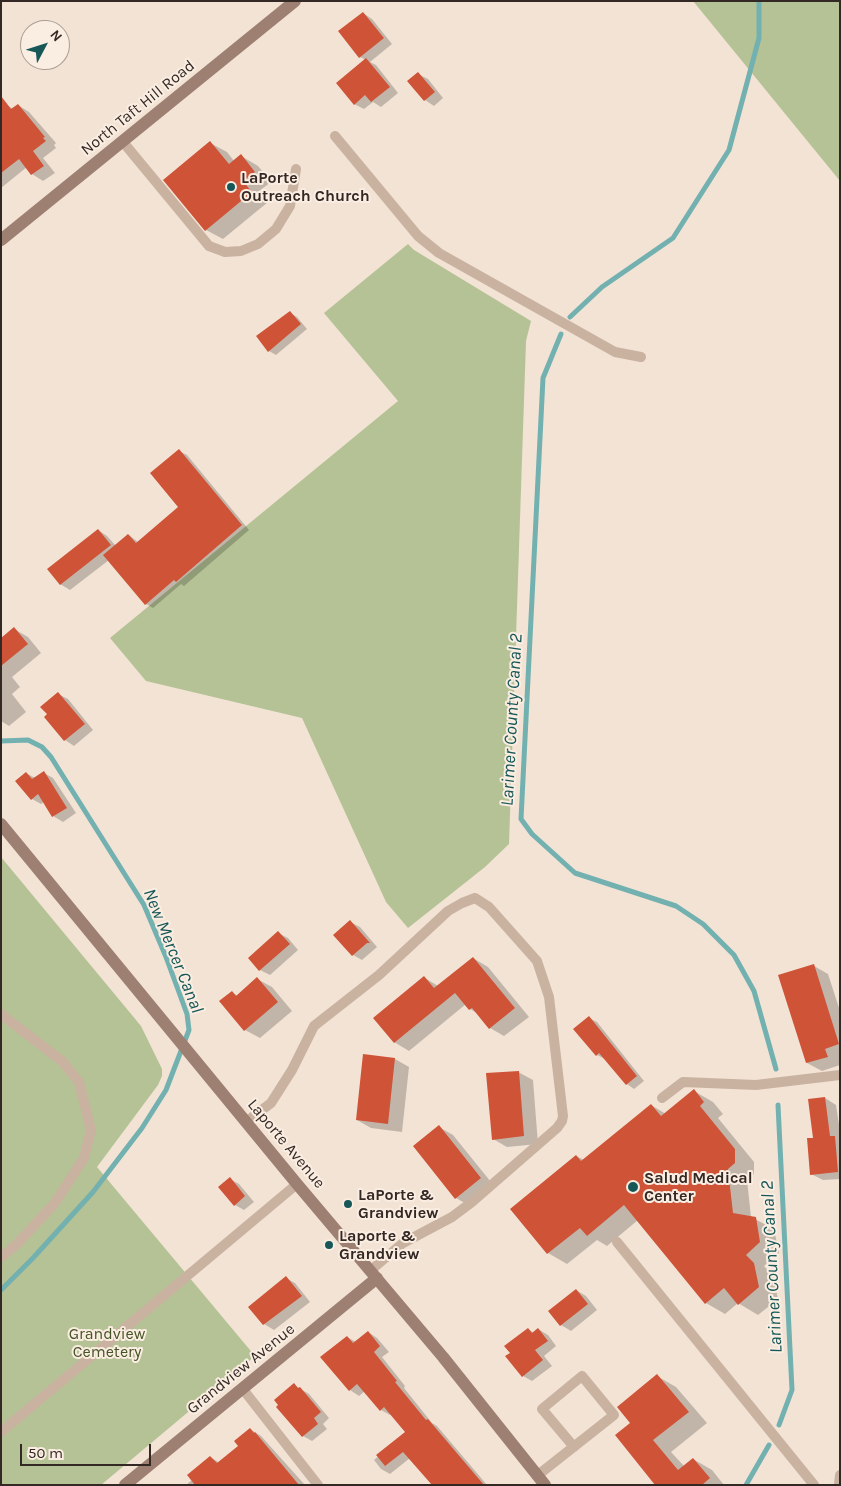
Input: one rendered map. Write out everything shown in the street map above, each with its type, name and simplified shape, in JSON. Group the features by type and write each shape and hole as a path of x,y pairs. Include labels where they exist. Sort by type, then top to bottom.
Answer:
{"street":[{"name":"North Taft Hill Road","path":"1,240 295,1"},
{"name":"Laporte Avenue","path":"1,824 542,1480"},
{"name":"Grandview Avenue","path":"125,1485 242,1388 374,1274"}],"lane":[{"path":"335,136 418,236 439,253 615,352 641,357"},
{"path":"123,142 209,246 225,252 241,251 258,244 276,228 290,206 296,169"},
{"path":"246,1122 270,1103 292,1070 314,1026 378,974 448,911 462,903 475,898 489,906 537,961 549,997 563,1116 562,1121 557,1128 472,1202 452,1217 403,1243 374,1274"},
{"path":"1,1014 63,1062 79,1082 91,1130 84,1158 55,1203 16,1245 1,1257"},
{"path":"662,1098 683,1082 756,1085 840,1075"},
{"path":"1,1432 297,1184"},
{"path":"617,1242 814,1485"},
{"path":"542,1480 574,1447 614,1415 582,1376 542,1409 574,1447"},
{"path":"242,1388 318,1485"},
{"path":"840,1475 840,1485"}],"green space":[{"path":"693,1 840,1 840,181"},
{"path":"408,244 414,250 531,321 526,341 509,844 485,867 408,928 386,902 302,718 146,681 110,638 398,401 324,313"},
{"name":"Grandview Cemetery","path":"1,857 141,1026 162,1069 162,1076 158,1085 97,1167 255,1356 101,1485 1,1485"}],"building":[{"path":"363,12 384,38 359,58 338,31"},
{"path":"366,58 390,87 371,102 365,95 354,105 336,83"},
{"path":"418,72 435,92 424,101 407,81"},
{"path":"1,96 11,109 18,104 45,137 43,138 46,141 33,151 44,166 31,175 19,159 1,173"},
{"name":"LaPorte Outreach Church","path":"210,141 229,164 241,154 255,172 243,181 252,192 205,231 163,180"},
{"path":"290,311 301,324 268,352 256,336"},
{"path":"179,449 242,525 176,582 174,580 145,605 103,555 128,534 136,543 178,507 150,473"},
{"path":"98,529 111,545 60,585 47,569"},
{"path":"14,627 28,644 1,666 1,638"},
{"path":"58,692 85,724 64,741 44,717 47,714 40,707"},
{"path":"44,771 67,808 52,817 38,794 31,800 15,781 26,772 32,779"},
{"path":"350,920 370,943 367,943 352,956 333,935"},
{"path":"278,931 290,944 259,971 248,958"},
{"path":"473,957 515,1008 489,1029 472,1008 469,1010 455,993 394,1043 373,1018 424,976 434,988"},
{"path":"814,964 839,1044 825,1049 828,1057 806,1063 778,975"},
{"path":"257,977 278,1002 244,1031 219,1001 232,991 236,996"},
{"path":"589,1016 637,1076 626,1085 599,1053 596,1056 573,1029"},
{"path":"363,1054 395,1058 388,1124 356,1120"},
{"path":"519,1071 524,1136 492,1140 486,1073"},
{"name":"Salud Medical Center","path":"694,1089 704,1102 700,1106 735,1149 735,1163 728,1169 733,1213 756,1217 760,1242 746,1255 754,1263 759,1287 738,1305 724,1288 705,1304 624,1205 587,1236 580,1228 547,1254 510,1209 576,1155 581,1161 651,1104 661,1116"},
{"path":"825,1097 830,1136 835,1136 838,1172 810,1175 807,1138 813,1138 808,1099"},
{"path":"439,1125 481,1178 455,1199 413,1146"},
{"path":"230,1177 245,1196 234,1206 218,1187"},
{"path":"286,1276 302,1296 263,1325 248,1307"},
{"path":"576,1289 588,1304 560,1326 548,1311"},
{"path":"528,1328 532,1333 538,1328 548,1341 535,1350 543,1360 522,1377 505,1356 510,1353 504,1346"},
{"path":"368,1331 380,1346 374,1352 397,1381 395,1382 484,1485 432,1485 403,1452 385,1466 376,1455 405,1432 384,1407 380,1411 357,1384 349,1391 320,1357 347,1336 353,1343"},
{"path":"657,1374 689,1412 653,1440 678,1470 693,1458 710,1478 702,1485 655,1485 615,1435 630,1423 617,1407"},
{"path":"294,1383 298,1388 300,1387 321,1412 314,1418 318,1424 302,1437 276,1407 278,1405 274,1400"},
{"path":"250,1428 299,1485 195,1485 187,1475 210,1456 217,1463 238,1446 234,1441"}],"waterway":[{"name":"Larimer County Canal 2","path":"570,317 602,287 673,238 729,150 759,38 759,1"},
{"name":"Larimer County Canal 2","path":"561,334 543,378 521,819 532,834 575,873 676,906 703,924 734,955 754,991 776,1069"},
{"name":"New Mercer Canal","path":"1,741 28,740 42,747 51,757 144,905 187,1014 189,1030 166,1090 142,1128 93,1192 1,1290"},
{"name":"Larimer County Canal 2","path":"778,1105 792,1390 779,1425"},
{"name":"Larimer County Canal 2","path":"746,1485 769,1445"}],"place":[{"name":"LaPorte Outreach Church","path":"231,187"},
{"name":"Salud Medical Center","path":"633,1187"},
{"name":"LaPorte & Grandview","path":"348,1204"},
{"name":"Laporte & Grandview","path":"329,1245"}]}
